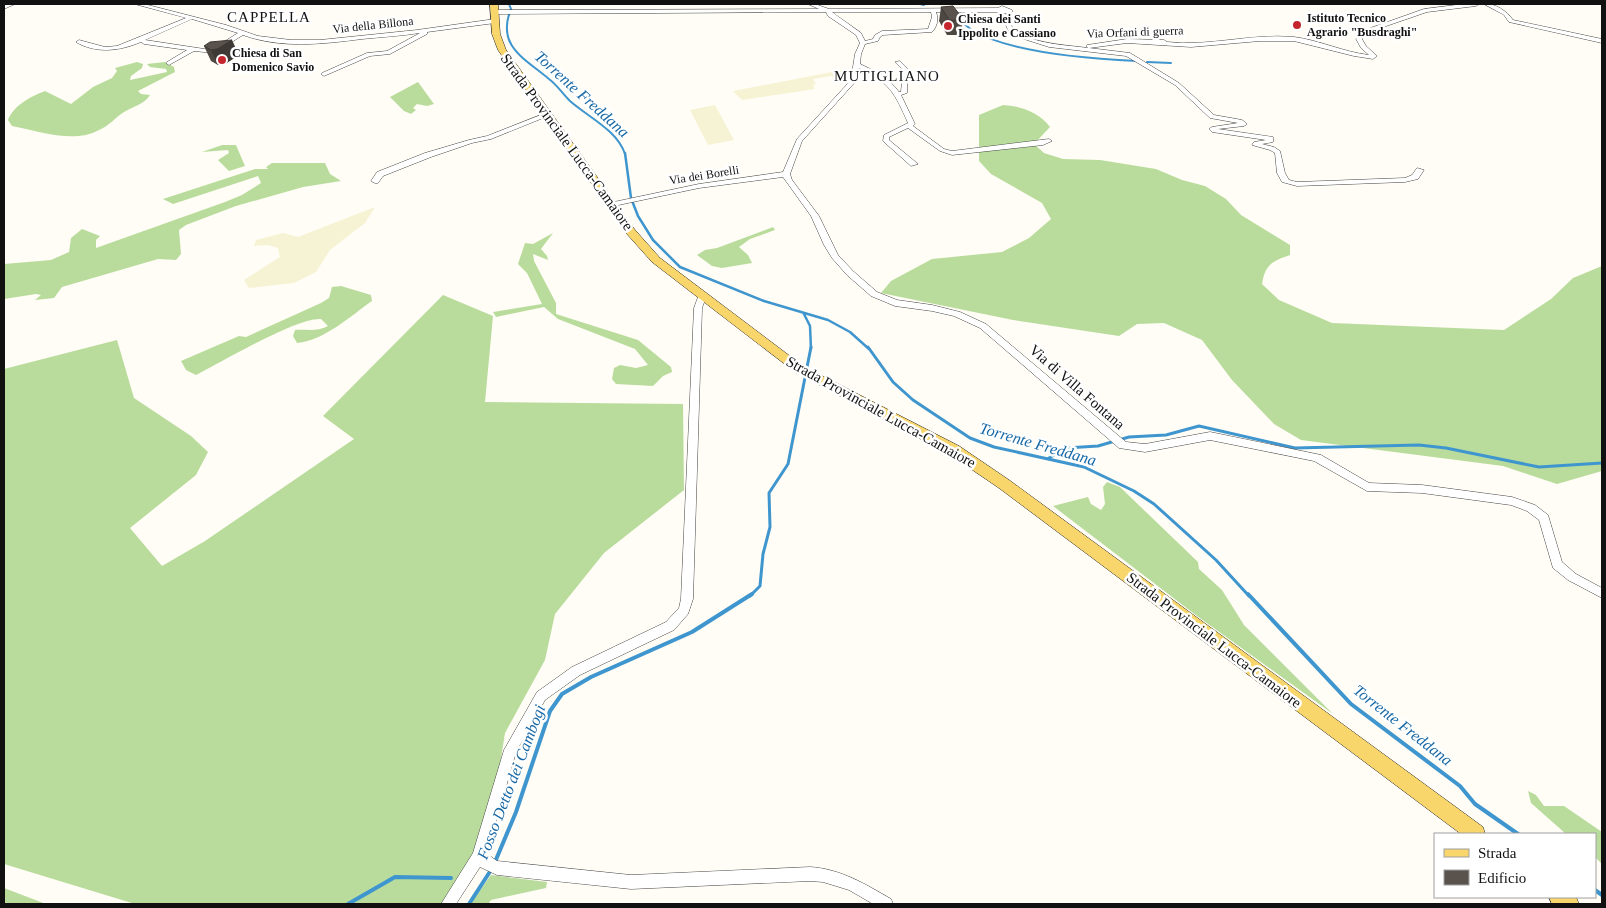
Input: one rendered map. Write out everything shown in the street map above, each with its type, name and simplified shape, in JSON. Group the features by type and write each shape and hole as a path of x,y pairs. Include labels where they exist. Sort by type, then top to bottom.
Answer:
{"main road":[{"name":"Strada Provinciale Lucca-Camaiore","path":"496,12 498,42 502,50 546,115 612,205 656,260 702,297 811,377 954,450 1004,484 1475,833"}],"street":[{"path":"4,7 12,4"},
{"name":"Via della Billona","path":"138,4 189,19 217,24 267,40 302,42 428,31 496,12 521,10 1004,10"},
{"path":"786,174 799,140 852,84 856,75 863,43 859,34 830,15 829,11 811,4"},
{"path":"1157,43 1185,46 1293,39 1318,43 1373,57 1361,44 1359,38 1364,32 1426,10 1476,4"},
{"path":"1487,4 1506,14 1511,21 1602,41"},
{"path":"863,43 876,40 877,36 882,33 930,31 933,28 935,17 933,10"},
{"path":"1004,10 1010,29 1035,42 1083,50 1128,54 1177,84 1212,117 1240,121 1244,124 1214,128 1212,129 1214,131 1272,138 1271,141 1256,143 1255,145 1272,148 1278,152 1281,174 1286,182 1297,184 1343,180 1395,180 1415,177 1420,170"},
{"name":"Via Orfani di guerra","path":"1004,10 1030,34 1062,43 1092,46 1127,41 1157,43 1247,38"},
{"path":"79,42 108,50 116,50 189,19"},
{"path":"324,74 369,54 388,53 428,31"},
{"path":"142,40 144,42 212,52 242,33"},
{"path":"169,63 192,50"},
{"path":"898,62 906,70 906,90 904,93 898,94"},
{"path":"857,65 883,77 896,89 912,124 886,136 886,141 914,164"},
{"path":"375,181 380,174 428,155 471,141 489,138 546,115"},
{"path":"909,126 942,150 952,153 1044,144 1049,141"},
{"name":"Via dei Borelli","path":"612,205 699,186 786,174"},
{"name":"Via di Villa Fontana","path":"786,174 788,180 815,216 828,245 844,266 865,287 883,299 894,303 944,310 983,326 1116,441 1129,447 1145,448 1210,436 1317,458 1367,487 1422,489 1495,498 1518,503 1531,508 1544,518 1557,565 1602,593"},
{"path":"448,904 488,863 510,750 541,696 576,671 670,626 684,610 687,599 698,308 702,297"},
{"path":"488,863 631,882 823,875 852,884 886,904"}],"shaded area":[{"path":"853,68 846,82 839,83 831,76 813,79 816,84 813,85 815,89 742,100 733,91"},
{"path":"715,105 734,140 708,145 690,110"},
{"path":"375,207 365,223 330,250 316,272 294,283 249,288 244,280 280,257 278,248 268,245 254,246 256,240 283,233 298,237"}],"green space":[{"path":"137,62 143,64 142,68 131,76 130,80 167,72 166,69 150,67 147,64 165,62 174,67 175,72 138,91 141,94 150,95 142,103 124,112 99,130 79,136 56,135 12,126 8,120 18,106 39,93 45,91 71,104 93,87 112,78 117,71 115,68"},
{"path":"418,82 434,104 427,106 417,104 413,108 416,110 411,114 404,111 390,97"},
{"path":"1003,105 1029,111 1046,122 1050,127 1034,144 1044,153 1063,159 1100,160 1156,169 1182,180 1205,186 1226,199 1241,215 1290,245 1290,255 1271,264 1265,272 1262,284 1279,300 1332,323 1504,330 1551,299 1573,278 1602,266 1602,471 1557,484 1503,466 1301,440 1274,424 1232,380 1202,340 1164,323 1137,324 1119,336 1013,320 881,293 891,281 932,259 1002,252 1029,238 1051,219 1042,203 991,174 979,161 979,115"},
{"path":"222,145 236,145 245,166 229,171 218,160 229,153 228,150 202,152"},
{"path":"272,163 325,163 330,174 341,181 303,187 236,206 186,225 179,230 181,254 176,260 158,259 62,287 54,298 35,300 41,295 36,294 4,299 4,264 51,260 69,252 71,238 82,229 100,236 96,240 96,248 225,202 242,195 261,183 258,176 173,204 163,199 255,169 268,169 266,167"},
{"path":"773,227 775,230 750,239 739,247 748,255 752,263 722,268 712,266 697,255 705,250 717,248"},
{"path":"553,233 541,249 548,260 533,254 534,261 556,303 556,314 638,340 671,367 672,372 663,376 653,386 616,384 612,379 614,368 620,365 636,368 648,365 635,349 558,319 544,307 496,317 493,312 542,304 527,273 518,264 525,243 533,244"},
{"path":"341,286 371,295 372,301 327,333 297,343 293,336 295,330 316,330 328,326 321,319 310,320 278,332 196,375 186,370 181,361 239,336 246,337 321,303 329,298 332,287"},
{"path":"443,295 493,316 485,402 683,404 684,490 604,553 555,614 545,660 505,733 488,840 454,904 135,904 4,864 4,369 117,340 134,398 191,436 208,452 196,475 130,528 162,566 205,541 354,439 323,416"},
{"path":"1107,482 1120,487 1198,562 1199,569 1222,590 1244,625 1333,714 1197,616 1053,506 1088,497 1091,504 1101,510 1105,504 1103,487"},
{"path":"1528,791 1536,795 1544,806 1564,806 1602,832 1602,864 1596,858 1596,833 1565,833 1531,803"},
{"path":"491,875 547,882 546,888 491,900 488,904 470,904"},
{"path":"4,888 46,904 4,904"}],"building":[{"path":"953,6 963,21 949,20 941,7"},
{"path":"232,40 217,49 211,50 204,46 210,42"}],"waterway":[{"name":"Torrente Freddana","path":"509,4 511,9 507,22 507,33 515,50 552,81 570,101 609,131 621,145 625,154"},
{"path":"920,4 924,5"},
{"path":"960,21 988,38 1029,49 1098,59 1137,61"},
{"path":"1147,62 1171,63"},
{"name":"Torrente Freddana","path":"625,153 631,198 638,216 653,240 680,267 764,301 828,320 850,332 869,349"},
{"name":"Fosso Detto dei Cambogi","path":"804,314 810,326 811,347"},
{"name":"Fosso Detto dei Cambogi","path":"752,594 760,586 763,554 770,527 769,493 788,464 811,347"},
{"name":"Torrente Freddana","path":"868,347 893,382 913,400 970,438 994,447 1084,467 1134,491 1154,504 1216,560 1249,596"},
{"path":"1049,458 1066,448 1098,446 1129,437 1166,435 1199,426 1295,448 1419,445 1446,448 1539,467 1602,463"},
{"name":"Fosso Detto dei Cambogi","path":"495,862 516,812 550,711 562,694 591,677 692,632 752,594"},
{"name":"Torrente Freddana","path":"1248,594 1351,704 1460,786 1475,804 1517,833"},
{"name":"Fosso Detto dei Cambogi","path":"469,904 491,870"},
{"path":"348,904 395,877 451,878"},
{"name":"Torrente Freddana","path":"1596,891 1602,895"}],"place":[{"name":"Istituto Tecnico Agrario \"Busdraghi\"","path":"1297,25"},
{"name":"Chiesa dei Santi Ippolito e Cassiano","path":"948,26"},
{"name":"Chiesa di San Domenico Savio","path":"222,60"}],"district":[{"name":"CAPPELLA","path":"269,17"},
{"name":"MUTIGLIANO","path":"887,76"}]}
